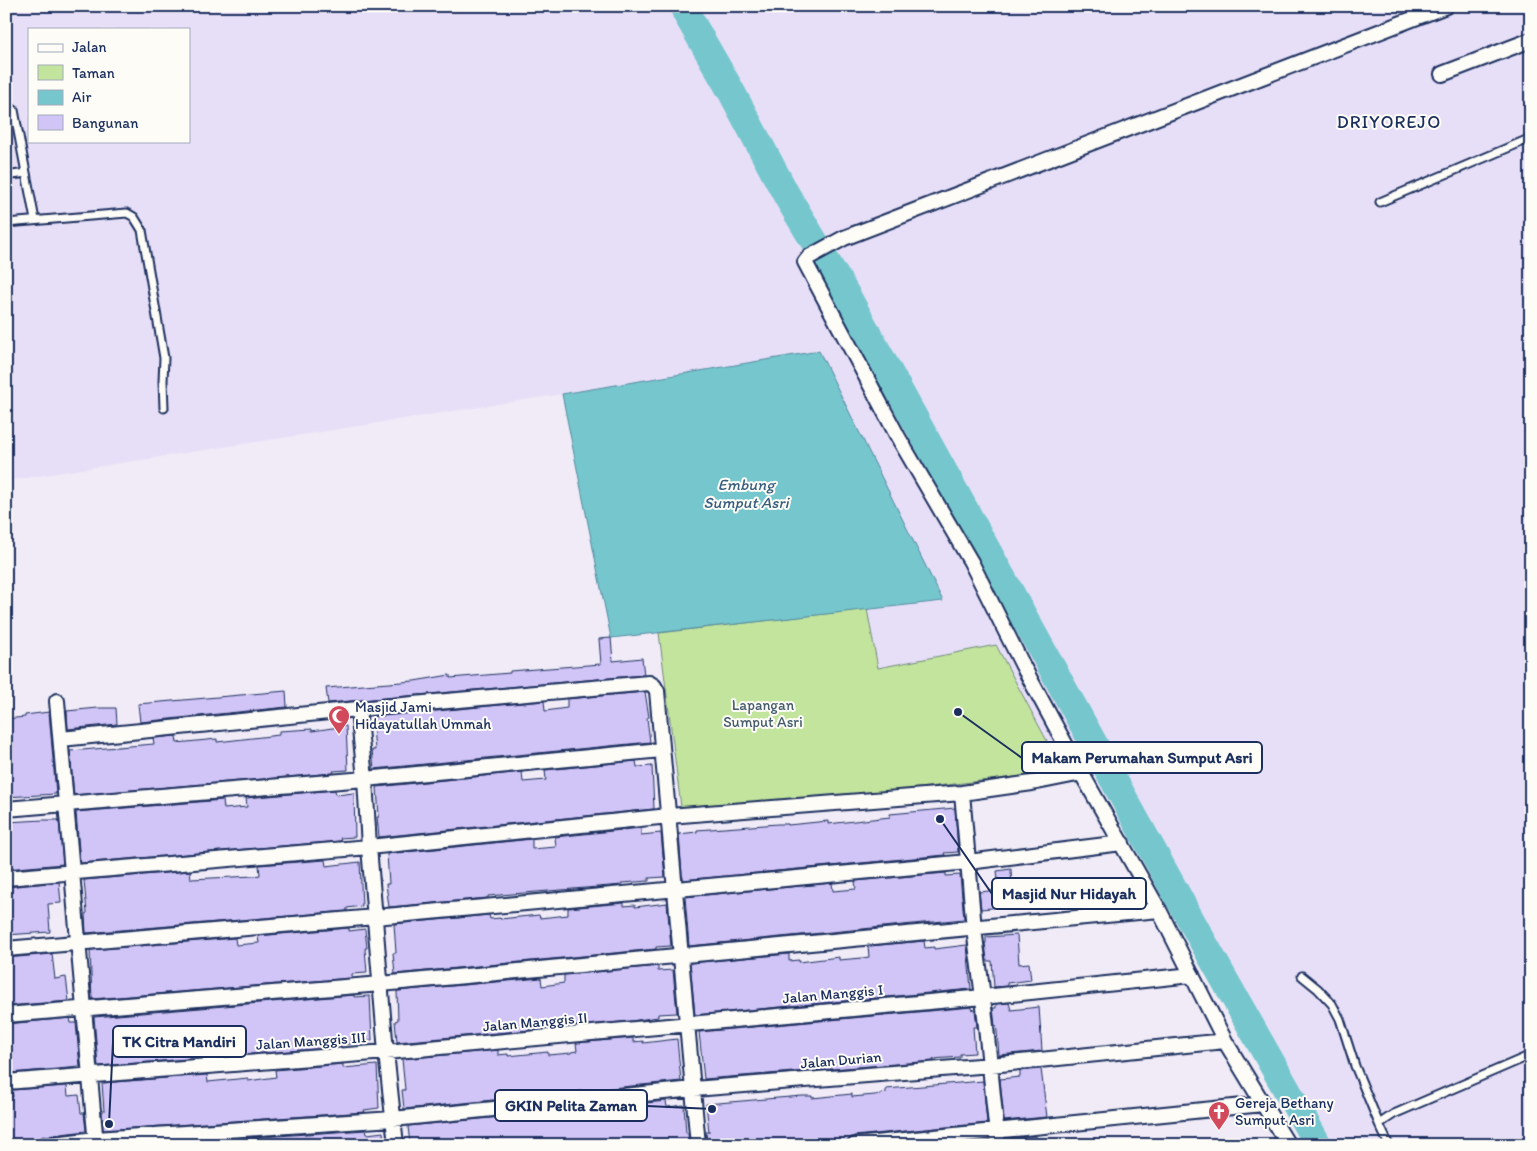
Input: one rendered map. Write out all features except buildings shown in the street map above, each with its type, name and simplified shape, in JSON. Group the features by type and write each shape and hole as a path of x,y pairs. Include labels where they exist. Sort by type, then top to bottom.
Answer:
{"street":[{"path":"1288,1145 1225,1041 1160,910 1023,666 970,562 898,437 805,263 808,257 839,240 1446,6"},
{"path":"1442,74 1531,40"},
{"path":"61,739 358,709 649,683 654,686 657,691 661,750 669,816 698,1145"},
{"path":"57,700 96,1142"},
{"path":"358,709 366,779 368,846 396,1145"},
{"path":"6,809 366,779 661,750"},
{"path":"6,878 368,846 669,816 962,793 1032,783 1082,773"},
{"path":"962,793 974,929 998,1138"},
{"path":"6,949 675,890 968,862 1122,843"},
{"path":"6,1015 381,984 1160,910"},
{"name":"Jalan Manggis I","path":"686,1024 983,997 1192,975"},
{"name":"Jalan Manggis II","path":"386,1052 686,1024"},
{"name":"Jalan Durian","path":"45,1145 393,1119 694,1088 991,1065 1225,1041"},
{"name":"Jalan Manggis III","path":"6,1082 386,1052"},
{"path":"855,1145 998,1138 1263,1104"}],"lane":[{"path":"6,106 14,110 35,220"},
{"path":"1380,202 1531,138"},
{"path":"6,176 26,173"},
{"path":"6,223 127,213 134,217 142,230 164,358 164,408"},
{"path":"1302,976 1332,1004 1340,1019 1355,1066 1389,1145"},
{"path":"1379,1124 1394,1114 1531,1055"}],"shaded area":[{"path":"6,6 1531,6 1531,1145 1302,1145 1093,772 682,815 659,633 611,638 562,394 6,481"}],"green space":[{"name":"Lapangan Sumput Asri","path":"867,609 878,668 996,645 1055,756 1042,774 682,815 659,633"}],"water":[{"name":"Embung Sumput Asri","path":"819,351 943,601 611,638 562,394"}],"waterway":[{"path":"684,6 686,13 731,91 787,196 847,296 1198,933 1318,1145"}],"place":[{"name":"Makam Perumahan Sumput Asri","path":"958,712"},
{"name":"Masjid Jami Hidayatullah Ummah","path":"339,735"},
{"name":"Masjid Nur Hidayah","path":"940,819"},
{"name":"GKIN Pelita Zaman","path":"712,1109"},
{"name":"TK Citra Mandiri","path":"109,1124"},
{"name":"Gereja Bethany Sumput Asri","path":"1219,1131"}],"district":[{"name":"DRIYOREJO","path":"1389,122"}]}
